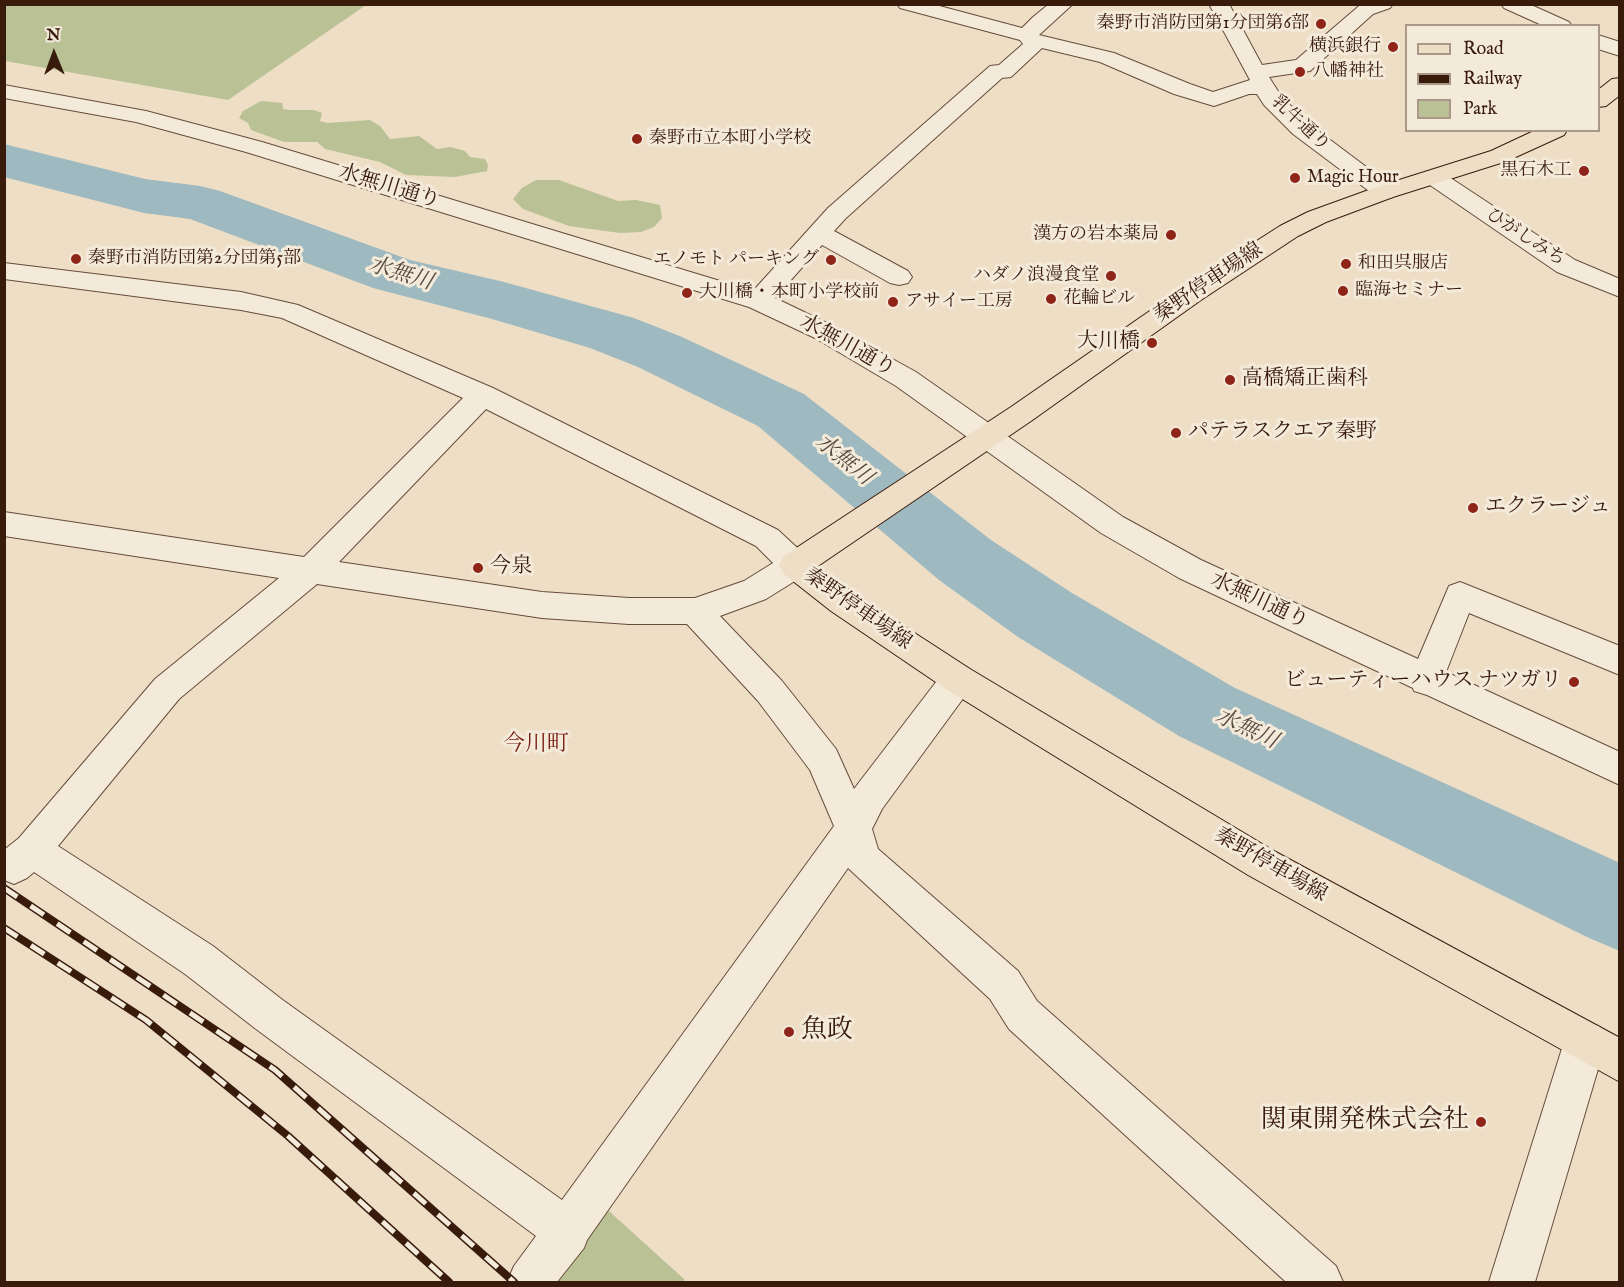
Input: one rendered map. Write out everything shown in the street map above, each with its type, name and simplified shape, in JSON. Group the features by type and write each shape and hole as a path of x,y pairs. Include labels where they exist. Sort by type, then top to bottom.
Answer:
{"main road":[{"path":"1600,100 1620,84"},
{"name":"秦野停車場線","path":"1553,132 1538,141 1499,156 1385,192 1317,217 1289,231 1192,294 975,445 806,558 842,602 958,679 1261,863 1602,1052"}],"street":[{"path":"907,4 1107,57 1182,89 1214,99 1247,87 1258,79 1302,66 1366,10 1383,4"},
{"path":"1029,37 1040,21 1063,4"},
{"name":"乳牛通り","path":"1219,4 1258,79 1272,100 1301,129 1385,192"},
{"path":"1511,4 1557,24"},
{"path":"758,302 818,232 998,70 1003,72 1032,46 1029,37"},
{"path":"1600,41 1620,50"},
{"name":"水無川通り","path":"4,91 138,116 254,147 758,302 824,332 906,380 975,445 1190,569 1620,770"},
{"name":"ひがしみち","path":"1435,178 1566,266 1620,290"},
{"path":"818,232 899,277"},
{"path":"4,271 241,301 289,311 483,395 806,558"},
{"path":"483,395 311,570 167,689 23,858 199,960 270,1015 568,1232"},
{"path":"4,524 542,605 630,611 695,610 755,590 806,558"},
{"path":"1426,681 1460,595 1620,661"},
{"path":"695,610 770,691 823,760 854,829 863,859 1004,985 1023,1015 1320,1282"},
{"path":"530,1282 568,1232 854,829 869,797 958,679"},
{"path":"1512,1282 1602,1052"}],"green space":[{"path":"4,5 366,5 228,100 5,61"},
{"path":"261,101 282,103 283,109 314,110 322,113 320,121 327,123 370,120 380,126 390,139 419,136 437,149 450,147 465,151 470,157 485,159 488,165 487,171 455,177 406,175 380,162 325,149 317,142 284,142 251,130 248,123 239,118 243,111"},
{"path":"536,180 559,180 618,201 636,200 660,205 662,218 654,227 641,232 620,233 569,226 523,209 513,199 522,188"},
{"path":"600,1203 684,1279 684,1282 553,1282 550,1279"}],"waterway":[{"name":"水無川","path":"4,160 144,196 200,203 394,275 504,302 612,333 660,352 781,410 965,560 1045,615 1207,712 1620,908"}],"railway":[{"path":"4,888 275,1070 514,1282"},
{"path":"4,928 146,1020 288,1136 449,1282"}],"place":[{"name":"秦野市消防団第1分団第6部","path":"1321,24"},
{"name":"横浜銀行","path":"1393,47"},
{"name":"八幡神社","path":"1300,72"},
{"name":"秦野市立本町小学校","path":"637,139"},
{"name":"黒石木工","path":"1584,171"},
{"name":"Magic Hour","path":"1295,178"},
{"name":"漢方の岩本薬局","path":"1171,235"},
{"name":"秦野市消防団第2分団第5部","path":"76,259"},
{"name":"エノモト パーキング","path":"831,260"},
{"name":"和田呉服店","path":"1346,264"},
{"name":"ハダノ浪漫食堂","path":"1111,276"},
{"name":"臨海セミナー","path":"1343,291"},
{"name":"大川橋・本町小学校前","path":"687,293"},
{"name":"花輪ビル","path":"1051,299"},
{"name":"アサイー工房","path":"893,302"},
{"name":"大川橋","path":"1152,343"},
{"name":"高橋矯正歯科","path":"1230,380"},
{"name":"パテラスクエア秦野","path":"1176,433"},
{"name":"エクラージュ","path":"1473,508"},
{"name":"今泉","path":"478,568"},
{"name":"ビューティーハウス ナツガリ","path":"1574,682"},
{"name":"魚政","path":"789,1032"},
{"name":"関東開発株式会社","path":"1481,1122"}],"district":[{"name":"今川町","path":"536,745"}]}
